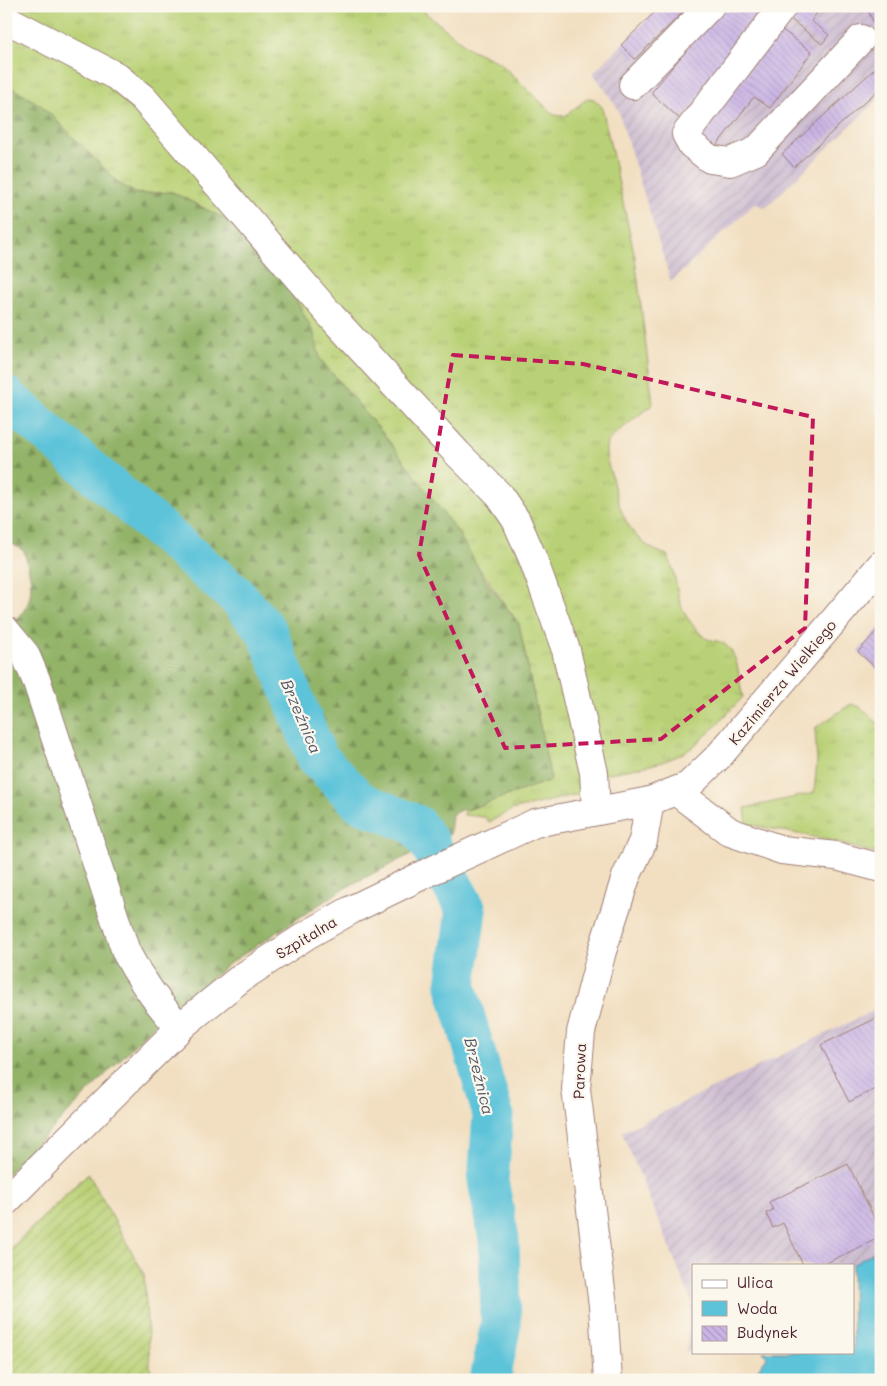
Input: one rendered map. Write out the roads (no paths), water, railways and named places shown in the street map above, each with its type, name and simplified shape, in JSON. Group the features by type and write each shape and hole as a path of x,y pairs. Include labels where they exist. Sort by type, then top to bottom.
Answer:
{"street":[{"path":"634,85 710,6"},
{"path":"783,6 686,134 692,145 710,159 730,162 756,152 861,39"},
{"path":"6,19 116,76 143,98 332,317 457,453 499,495 516,520 533,559 566,650 594,773 596,810"},
{"name":"Kazimierza Wielkiego","path":"677,792 699,776 719,756 881,565"},
{"path":"6,631 25,654 37,682 126,952 150,993 180,1028"},
{"path":"677,792 730,832 782,850 836,856 881,868"},
{"name":"Szpitalna","path":"6,1201 180,1028 211,1000 271,958 351,910 486,844 535,823 650,801 677,792"},
{"name":"Parowa","path":"608,1380 603,1306 576,1089 581,1032 602,951 626,877 643,841 650,801"}],"water":[{"path":"881,1248 881,1380 750,1380 767,1357 765,1354 854,1354 854,1264"}],"waterway":[{"name":"Brzeźnica","path":"6,397 238,597 266,630 317,757 360,802 416,825 428,841 466,910 456,986 493,1115 488,1181 499,1239 501,1323 490,1380"}]}
